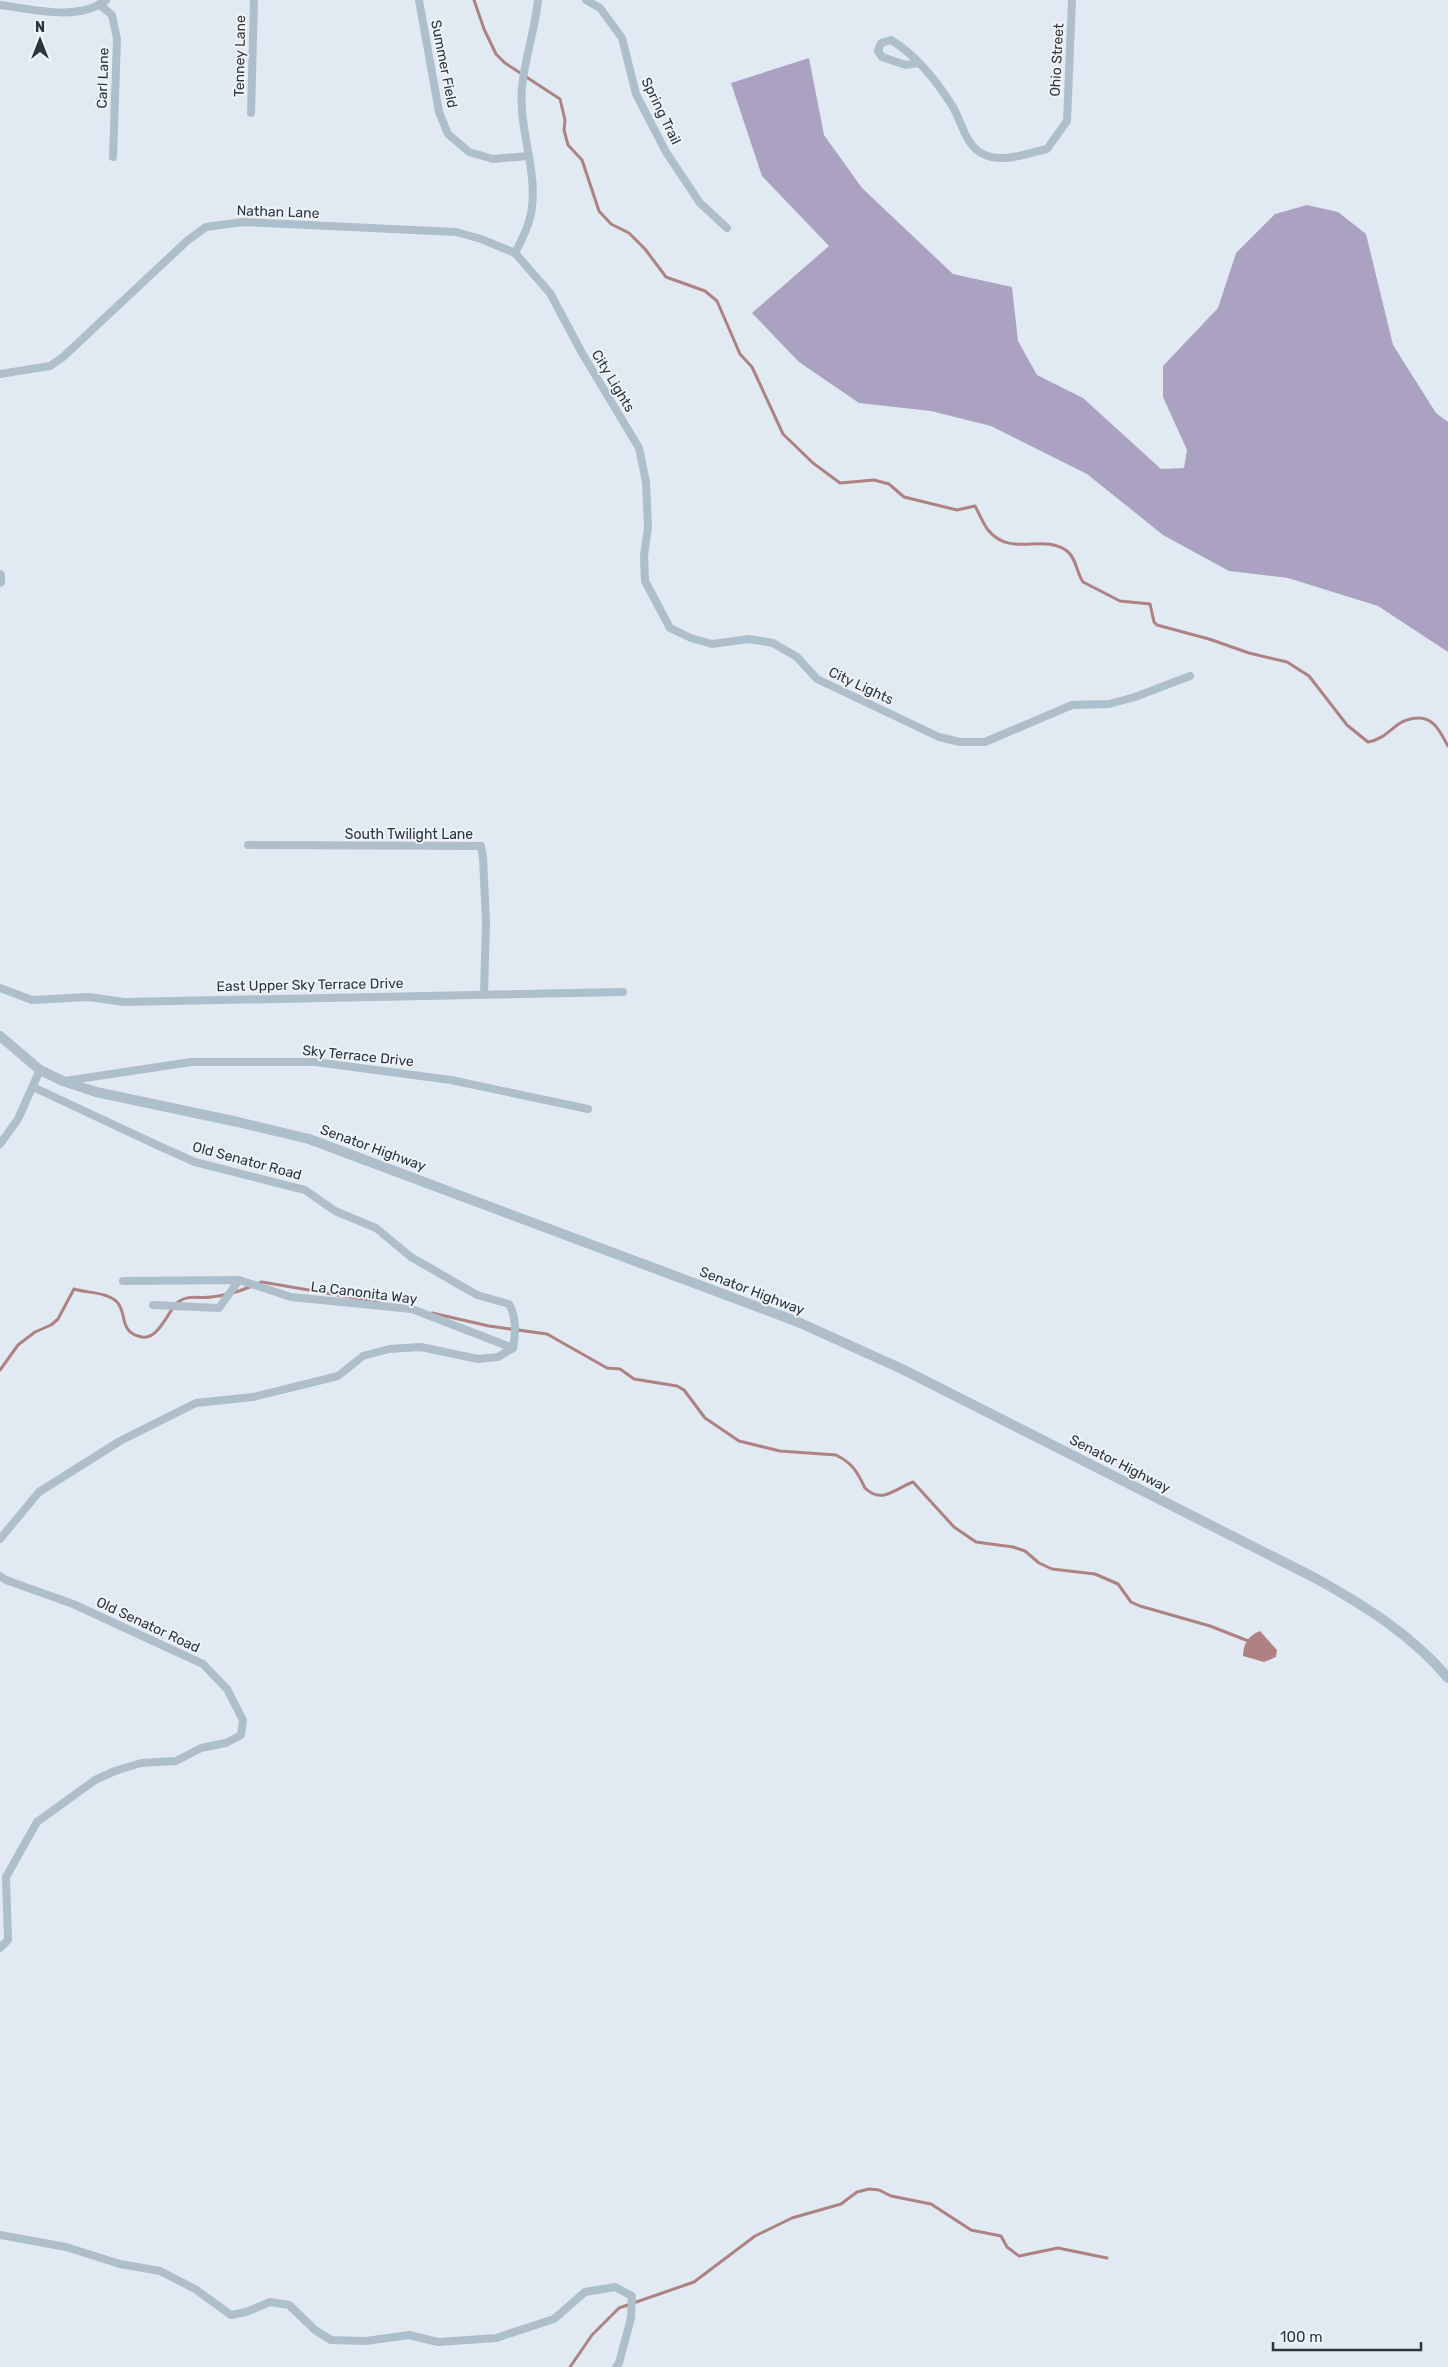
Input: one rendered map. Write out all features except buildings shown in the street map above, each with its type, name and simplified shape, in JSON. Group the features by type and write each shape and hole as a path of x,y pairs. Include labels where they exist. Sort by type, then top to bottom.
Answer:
{"street":[{"name":"Tenney Lane","path":"251,113 254,0"},
{"name":"Summer Field","path":"419,0 439,112 448,134 469,152 493,159 528,156"},
{"path":"515,253 525,234 531,213 532,190 522,119 522,87 538,0"},
{"name":"Spring Trail","path":"586,0 600,8 622,38 636,94 666,152 700,203 727,228"},
{"name":"Ohio Street","path":"918,63 953,107 972,147 984,155 1002,158 1047,149 1067,121 1072,0"},
{"path":"0,5 57,12 80,11 103,2"},
{"name":"Carl Lane","path":"103,2 112,15 117,39 112,157"},
{"path":"891,40 904,48 918,63 906,65 882,58 878,50 881,43 891,40"},
{"name":"Nathan Lane","path":"0,374 50,366 63,357 188,240 206,227 243,222 456,232 481,239 515,253"},
{"name":"City Lights","path":"515,253 550,293 582,353 639,448 646,482 648,528 644,556 645,580 670,628 690,638 712,644 749,639 773,643 797,657 817,679 939,737 960,742 985,742 1072,706 1109,704 1135,698 1190,676"},
{"path":"0,575 0,582"},
{"name":"South Twilight Lane","path":"248,845 439,846 472,844 480,846 483,858 486,921 484,994"},
{"name":"East Upper Sky Terrace Drive","path":"0,988 32,1000 89,997 124,1002 623,992"},
{"name":"Senator Highway","path":"1,1039 40,1070 63,1081 96,1092 309,1139 798,1322 902,1369 1317,1579 1366,1607 1399,1631 1438,1665 1448,1678"},
{"name":"Sky Terrace Drive","path":"63,1081 191,1062 315,1062 451,1080 588,1109"},
{"path":"0,1144 18,1119 40,1070"},
{"name":"Old Senator Road","path":"33,1086 195,1162 305,1190 335,1212 376,1228 411,1258 477,1295 509,1304 513,1312 516,1330 513,1348"},
{"path":"153,1305 219,1308 238,1280"},
{"name":"La Canonita Way","path":"123,1281 238,1280 291,1297 412,1309 513,1348"},
{"path":"0,1539 12,1522 39,1492 120,1441 196,1403 253,1397 338,1376 363,1356 389,1349 421,1347 478,1359 498,1357 513,1348"},
{"name":"Old Senator Road","path":"0,1576 6,1580 73,1604 202,1664 227,1689 243,1720 241,1735 226,1743 201,1748 176,1761 141,1763 115,1770 95,1780 37,1822 6,1877 8,1940 0,1948"},
{"path":"0,2235 66,2248 120,2264 160,2271 195,2289 231,2315 246,2312 270,2302 289,2305 315,2330 331,2340 366,2341 409,2335 438,2342 496,2338 554,2319 585,2292 615,2287 632,2296 631,2318 619,2363 616,2367"}],"shaded area":[{"path":"809,58 824,135 862,188 953,274 1012,287 1018,341 1037,375 1083,398 1161,469 1184,468 1187,450 1163,397 1163,366 1218,308 1236,253 1275,214 1307,205 1338,212 1366,234 1393,345 1436,413 1448,422 1448,652 1378,606 1288,578 1229,571 1163,535 1087,474 991,426 931,411 859,403 799,362 752,313 829,246 762,176 731,83"},
{"path":"1260,1631 1277,1650 1276,1657 1264,1662 1243,1656 1247,1640"}],"waterway":[{"path":"474,0 484,29 496,54 505,63 560,99 568,145 582,160 599,211 611,224 629,233 645,249 666,277 705,291 717,301 740,354 752,367 783,434 813,463 840,483 874,480 889,484 904,497 957,510 975,506 988,530 997,538 1007,543 1058,546 1070,554 1083,582 1120,601 1150,604 1154,622 1157,625 1209,639 1249,653 1287,662 1309,676 1347,725 1368,742 1382,737 1404,721 1419,718 1433,724 1448,746"},
{"path":"257,1284 262,1282 379,1302"},
{"path":"0,1370 18,1345 35,1332 51,1325 58,1319 74,1289 108,1296 113,1299 120,1306 128,1330 138,1336 145,1337 157,1331 174,1306 186,1298 221,1296 252,1286"},
{"path":"432,1313 489,1326 547,1334 607,1368 620,1369 634,1379 677,1386 684,1390 705,1418 739,1441 780,1451 836,1455 854,1468 865,1488 877,1495 889,1494 913,1482 954,1527 976,1542 1013,1547 1025,1551 1039,1563 1052,1569 1095,1574 1118,1584 1131,1602 1140,1606 1210,1626 1251,1642"},
{"path":"570,2367 592,2335 619,2308 694,2282 755,2236 792,2218 841,2204 857,2192 869,2189 879,2190 891,2196 931,2204 971,2230 1001,2236 1007,2247 1019,2256 1058,2248 1107,2258"}]}
